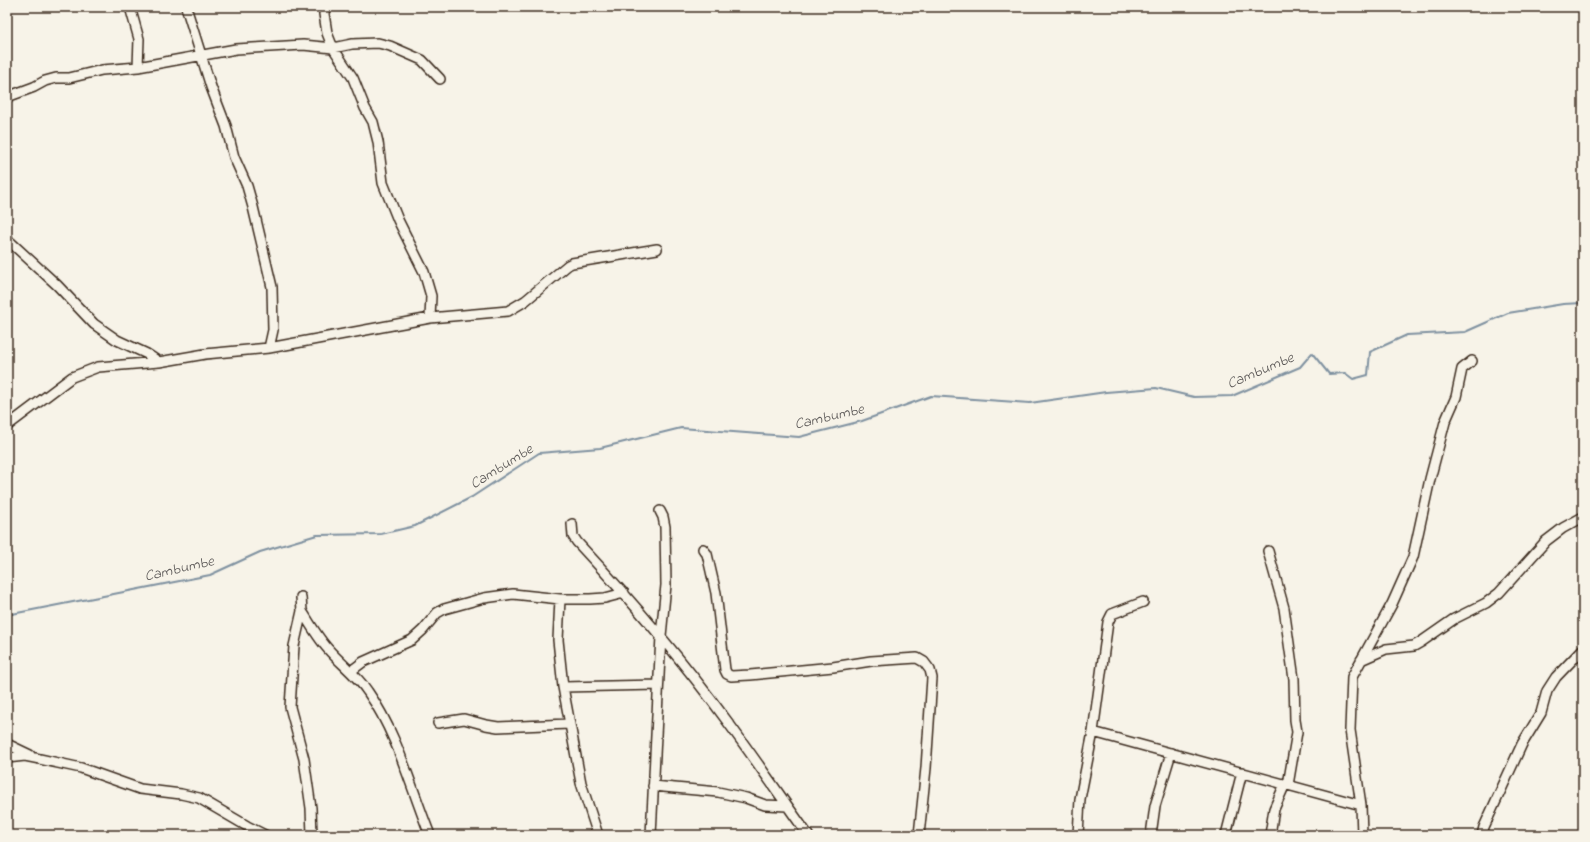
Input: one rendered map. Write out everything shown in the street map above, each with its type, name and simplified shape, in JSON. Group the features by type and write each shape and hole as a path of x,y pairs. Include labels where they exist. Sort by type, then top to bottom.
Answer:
{"street":[{"path":"130,7 138,39 138,66"},
{"path":"186,7 226,126 234,157 247,186 272,286 273,330 269,348"},
{"path":"325,7 324,14 327,33 333,48 353,78 365,108 373,122 378,142 383,183 398,220 424,272 431,296 430,318"},
{"path":"7,97 56,78 69,78 102,70 138,66 236,49 303,45 333,48 352,44 378,43 390,46 422,60 440,79"},
{"path":"7,238 57,285 94,324 117,340 147,354 159,362"},
{"path":"7,426 72,377 98,366 159,362 205,354 269,348 430,318 508,311 521,304 572,263 657,249"},
{"path":"1362,835 1361,805 1350,730 1352,677 1392,604 1413,557 1430,479 1445,422 1456,397 1462,369 1472,361"},
{"path":"651,835 658,685 666,585 665,528 660,510"},
{"path":"1361,660 1386,649 1414,646 1454,619 1486,603 1499,593 1546,541 1563,528 1583,517"},
{"path":"572,524 573,536 577,542 661,636 727,721 808,835"},
{"path":"703,549 707,554 716,593 724,670 727,674 731,676 750,675 833,667 878,660 917,658 924,662 930,670 932,678 926,768 919,835"},
{"path":"1268,551 1284,608 1294,678 1295,720 1297,732 1287,785 1274,809 1270,835"},
{"path":"351,671 363,662 412,640 430,623 437,613 444,608 484,598 512,594 560,599 605,598 624,593"},
{"path":"301,597 302,611 294,646 290,707 304,759 311,808 312,835"},
{"path":"560,599 558,640 563,687 582,783 598,835"},
{"path":"1078,835 1080,799 1093,732 1108,622 1112,614 1143,602"},
{"path":"302,611 316,634 328,649 351,671 368,691 386,724 430,835"},
{"path":"1482,835 1484,827 1522,744 1541,712 1547,691 1556,677 1583,649"},
{"path":"563,687 658,685"},
{"path":"438,723 464,719 486,726 498,727 570,724"},
{"path":"1093,732 1171,752 1361,805"},
{"path":"7,744 34,758"},
{"path":"1151,835 1155,806 1171,752"},
{"path":"7,758 25,756 81,768 140,789 181,794 199,798 265,835"},
{"path":"1226,835 1242,772"},
{"path":"653,786 718,792 746,798 765,805 787,806"}],"waterway":[{"name":"Cambumbe","path":"7,615 210,575 260,552 317,535 381,534 415,526 472,497 539,453 600,448 681,428 799,437 862,421 931,396 1030,403 1106,392 1156,388 1194,397 1232,396 1300,367 1312,353 1329,374 1345,373 1353,379 1368,375 1370,352 1407,335 1465,332 1508,313 1563,304 1583,303"}]}
